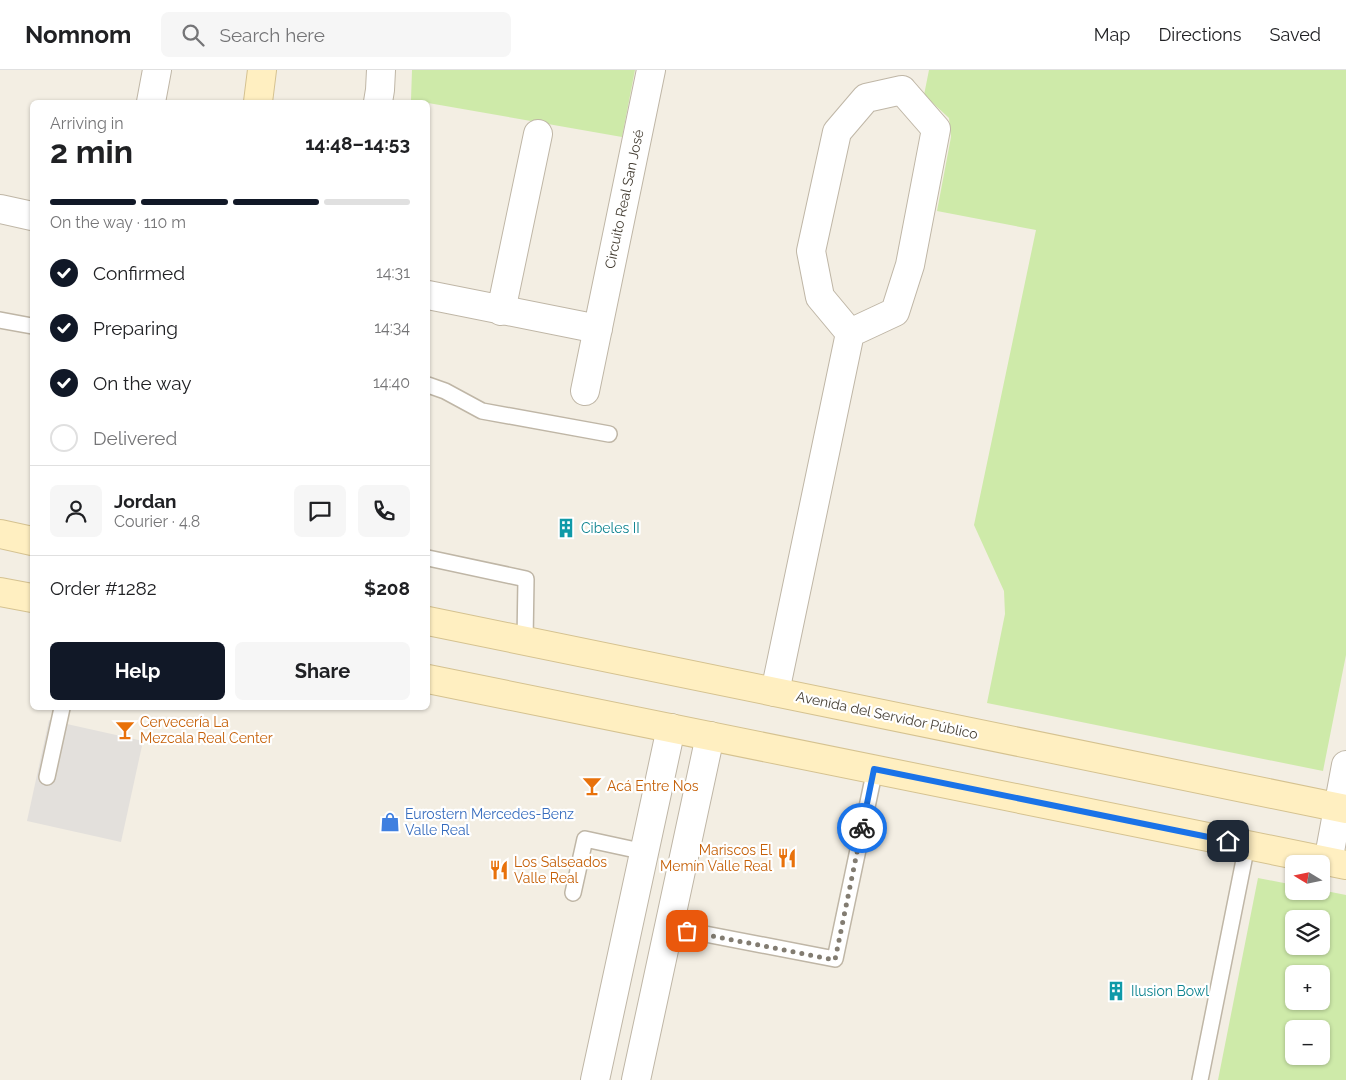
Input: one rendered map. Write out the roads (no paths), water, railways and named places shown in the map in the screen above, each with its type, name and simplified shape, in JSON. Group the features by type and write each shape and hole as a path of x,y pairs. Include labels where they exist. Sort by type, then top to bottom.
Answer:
{"street":[{"path":"151,100 157,70"},
{"path":"258,100 262,70"},
{"path":"378,100 381,70"},
{"name":"Circuito Real San José","path":"584,391 651,70"},
{"path":"904,80 936,129 910,265 895,312 850,333 820,297 811,251 837,132 866,98 904,80"},
{"path":"501,311 538,134"},
{"path":"0,209 30,216"},
{"path":"430,295 501,311 598,328"},
{"path":"775,692 850,333"},
{"path":"0,534 30,540"},
{"path":"0,592 30,598"},
{"name":"Avenida del Servidor Público","path":"430,621 1342,808"},
{"path":"430,679 1337,863 1346,765"},
{"path":"595,1080 671,728"},
{"path":"636,1080 710,736"}],"lane":[{"path":"0,320 30,326"},
{"path":"430,386 445,391 482,411 609,434"},
{"path":"430,558 526,579 525,641"},
{"path":"47,777 62,710"},
{"path":"669,927 835,960 874,769"},
{"path":"573,893 585,839 645,852"},
{"path":"1200,1080 1247,845"}],"place":[{"name":"Cibeles II","path":"566,528"},
{"name":"Cervecería La Mezcala Real Center","path":"125,730"},
{"name":"Acá Entre Nos","path":"592,786"},
{"name":"Eurostern Mercedes-Benz Valle Real","path":"390,822"},
{"name":"Mariscos El Memín Valle Real","path":"787,858"},
{"name":"Los Salseados Valle Real","path":"499,870"},
{"name":"Ilusion Bowl","path":"1116,991"}]}
